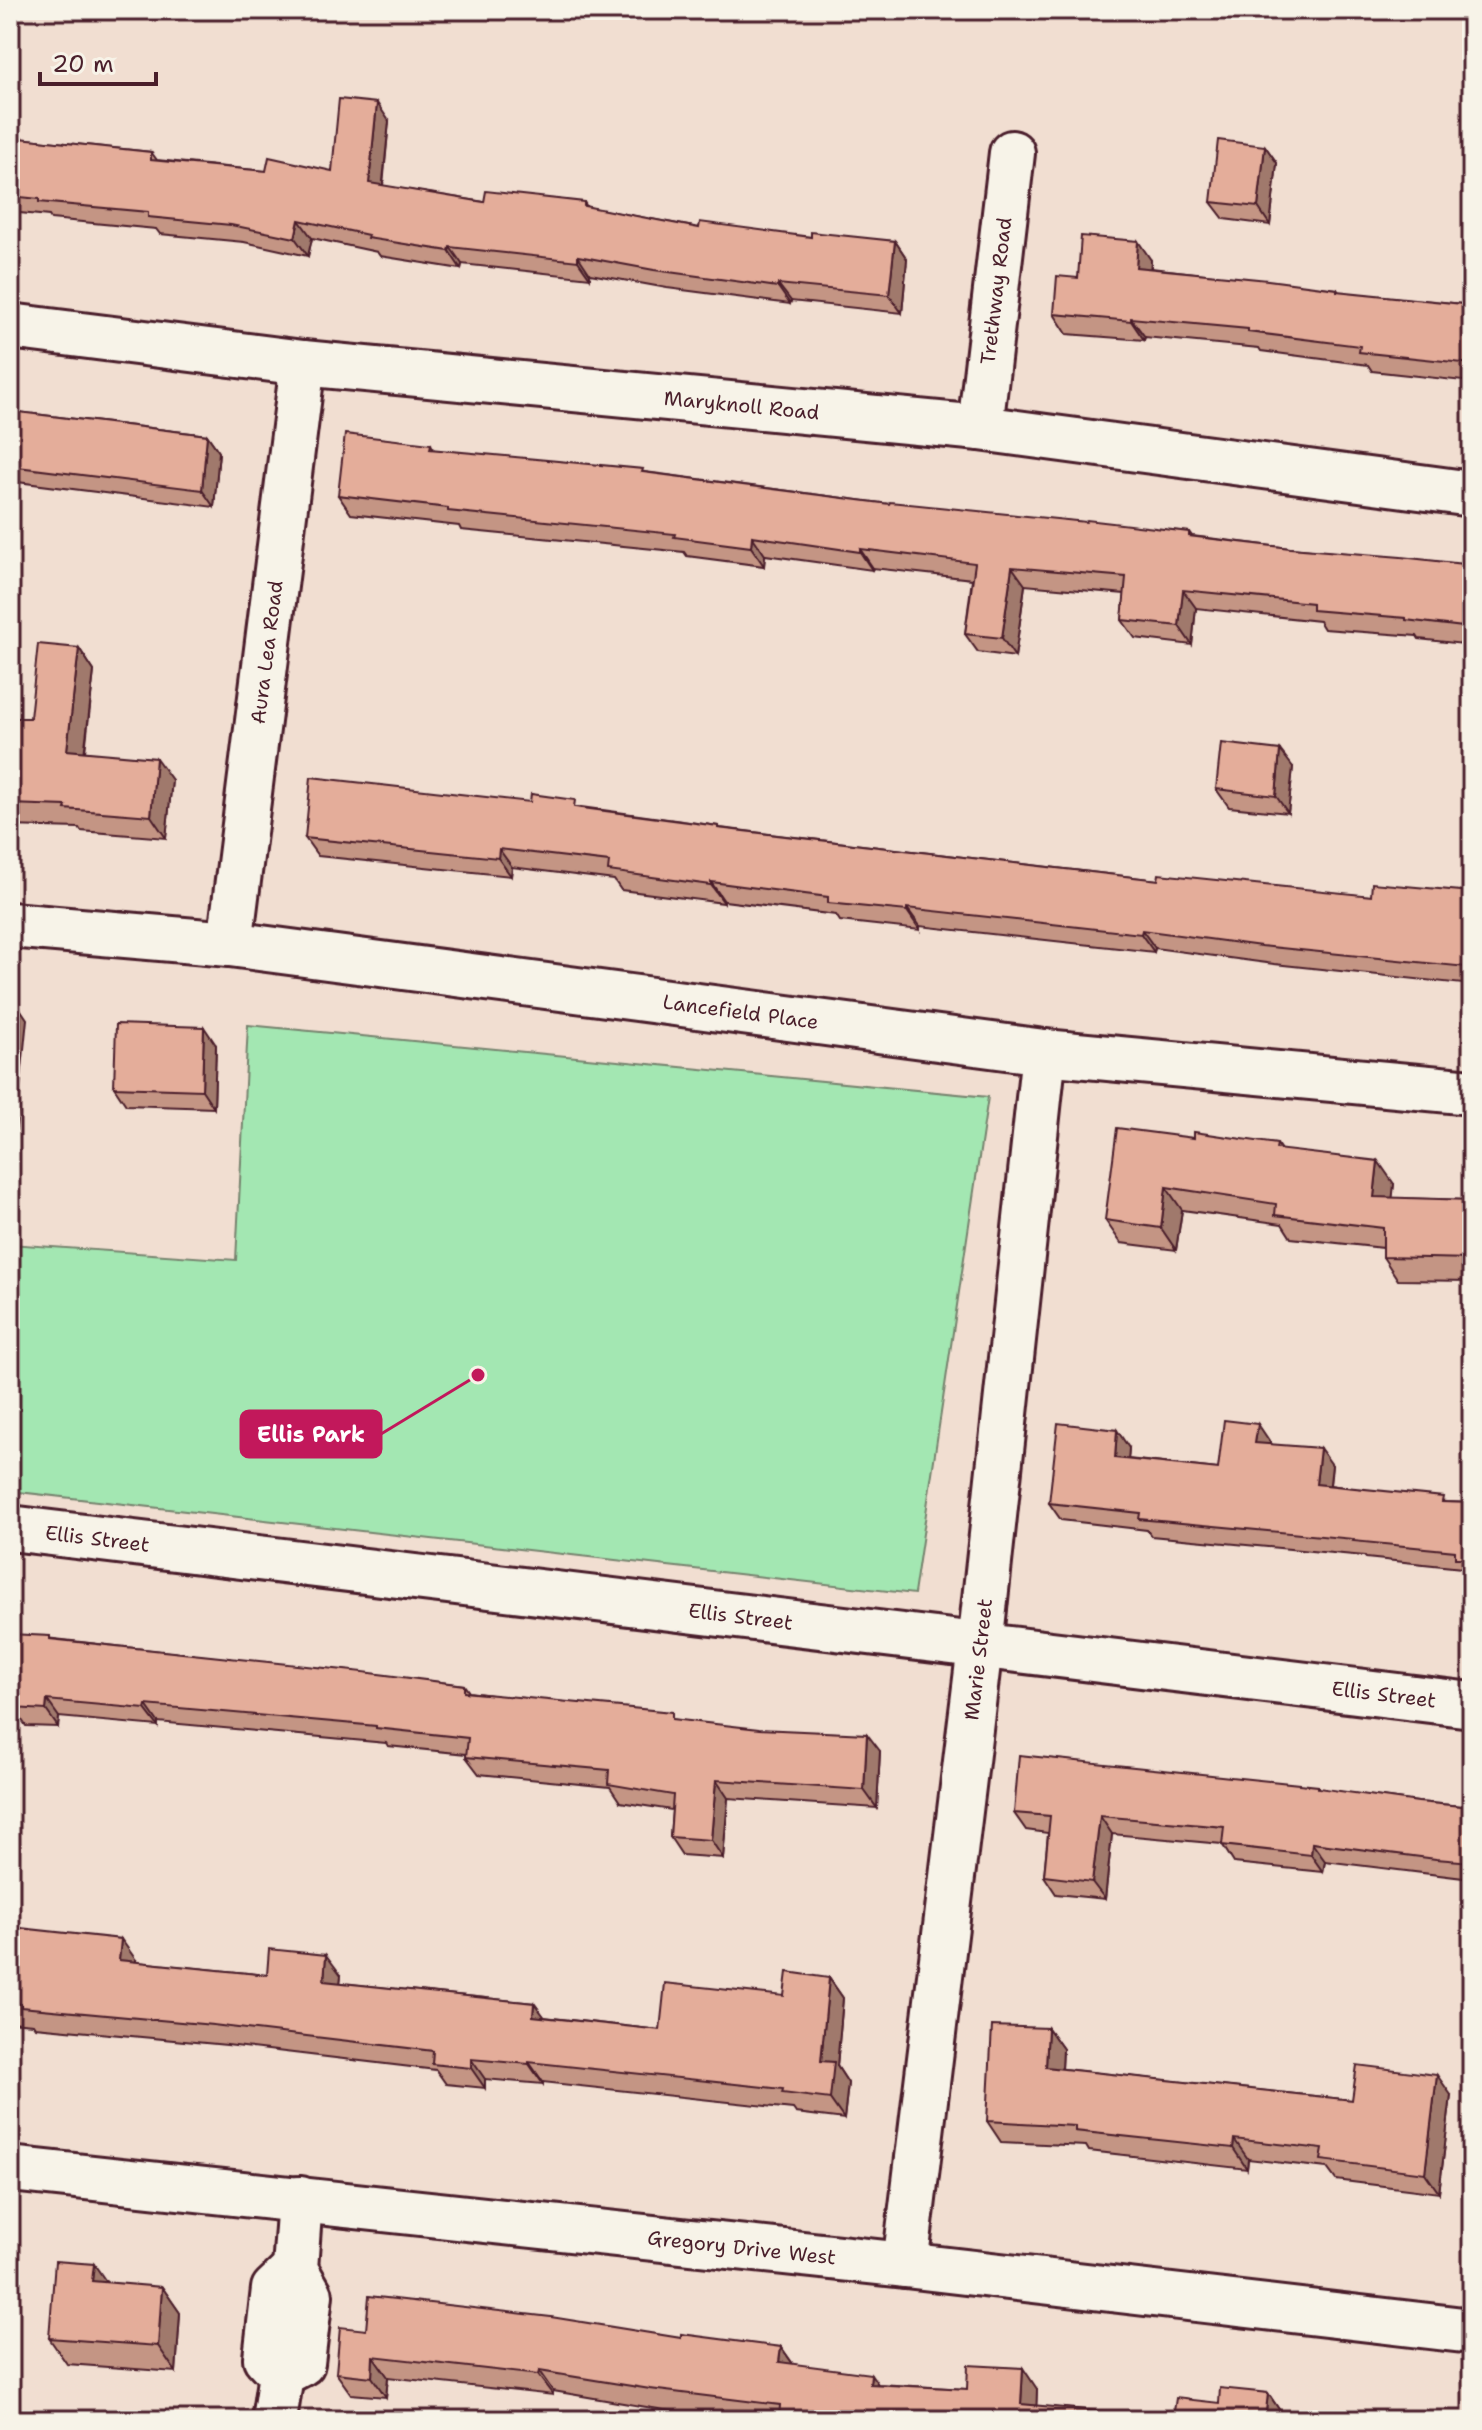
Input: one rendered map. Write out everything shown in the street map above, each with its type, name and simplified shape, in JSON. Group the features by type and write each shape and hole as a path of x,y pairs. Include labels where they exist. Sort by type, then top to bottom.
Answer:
{"street":[{"name":"Trethway Road","path":"980,428 1012,153"},
{"name":"Maryknoll Road","path":"10,326 303,363 980,428 1472,494"},
{"name":"Aura Lea Road","path":"230,944 303,363"},
{"name":"Lancefield Place","path":"10,925 230,944 1044,1052 1472,1092"},
{"name":"Marie Street","path":"905,2265 980,1646 1044,1052"},
{"name":"Ellis Street","path":"10,1528 1472,1705"},
{"name":"Gregory Drive West","path":"10,2169 905,2265 1472,2331"},
{"path":"274,2420 281,2374 302,2363 310,2295 295,2269 300,2199"}],"green space":[{"path":"248,1025 988,1097 914,1594 10,1491 10,1244 236,1260"}],"building":[{"path":"339,99 377,103 369,183 484,202 486,191 584,202 584,206 699,228 700,222 811,237 811,232 895,241 889,295 778,284 778,287 578,256 578,261 450,247 449,251 367,238 368,235 299,220 295,238 231,225 148,217 148,212 39,202 39,199 10,196 10,137 151,152 151,160 266,171 269,157 332,171"},
{"path":"1218,140 1265,146 1258,207 1211,202"},
{"path":"1081,236 1138,241 1136,267 1472,305 1472,364 1359,352 1360,346 1248,332 1248,329 1054,314 1057,276 1078,278"},
{"path":"10,411 207,435 202,490 10,466"},
{"path":"345,434 431,444 430,449 643,469 642,472 889,504 1087,520 1290,548 1472,565 1472,628 1406,618 1312,610 1312,603 1183,590 1179,626 1122,620 1126,577 1012,567 1002,638 965,634 975,563 860,549 860,552 752,536 751,547 674,537 675,534 448,511 448,508 338,495"},
{"path":"38,644 79,648 67,750 156,758 151,816 65,809 66,806 10,804 10,718 30,718"},
{"path":"1221,743 1280,750 1276,796 1216,789"},
{"path":"311,777 530,802 531,794 575,800 574,807 718,828 1158,880 1159,874 1371,896 1372,883 1472,892 1466,967 1142,930 1141,934 907,908 907,911 828,903 828,897 608,871 609,862 499,849 498,858 305,838"},
{"path":"10,1001 15,1001 10,1047"},
{"path":"116,1024 204,1027 202,1090 114,1087"},
{"path":"1117,1128 1194,1138 1194,1132 1277,1144 1276,1149 1378,1161 1374,1197 1471,1200 1472,1182 1472,1259 1383,1257 1383,1228 1275,1215 1276,1204 1166,1187 1161,1228 1105,1220"},
{"path":"1224,1420 1258,1424 1255,1443 1320,1448 1316,1484 1443,1497 1442,1502 1472,1503 1472,1558 1455,1558 1455,1551 1139,1519 1140,1513 1049,1503 1058,1423 1117,1430 1115,1458 1218,1469"},
{"path":"10,1634 363,1672 464,1685 464,1692 672,1712 672,1719 759,1729 867,1734 864,1790 716,1780 711,1840 670,1837 673,1795 608,1784 609,1770 466,1757 468,1738 376,1726 146,1705 145,1709 47,1700 46,1710 14,1708 15,1685 10,1685"},
{"path":"1019,1755 1318,1786 1472,1807 1472,1862 1312,1843 1311,1855 1222,1845 1224,1827 1100,1816 1092,1882 1044,1876 1050,1816 1014,1813"},
{"path":"10,1917 11,1927 121,1939 119,1960 267,1975 269,1949 326,1955 324,1981 534,2003 533,2016 660,2030 665,1983 784,1996 787,1972 829,1978 821,2061 834,2062 830,2099 782,2093 783,2089 529,2062 471,2059 471,2068 432,2064 433,2051 213,2025 21,2007 21,2004 10,2003"},
{"path":"992,2026 1048,2028 1046,2067 1352,2100 1357,2065 1437,2075 1425,2173 1321,2160 1323,2149 1234,2139 1233,2148 1075,2131 1075,2126 987,2121"},
{"path":"55,2261 94,2264 92,2281 162,2287 158,2346 49,2338"},
{"path":"369,2296 551,2317 681,2338 681,2334 781,2347 779,2362 871,2374 870,2384 967,2389 968,2365 1023,2368 1021,2404 1173,2418 1176,2398 1219,2403 1220,2388 1268,2393 1265,2420 779,2420 780,2405 539,2371 538,2375 373,2356 372,2377 336,2373 340,2327 366,2330"},
{"path":"1386,2412 1458,2420 1385,2420"}],"place":[{"name":"Ellis Park","path":"478,1375"}]}
